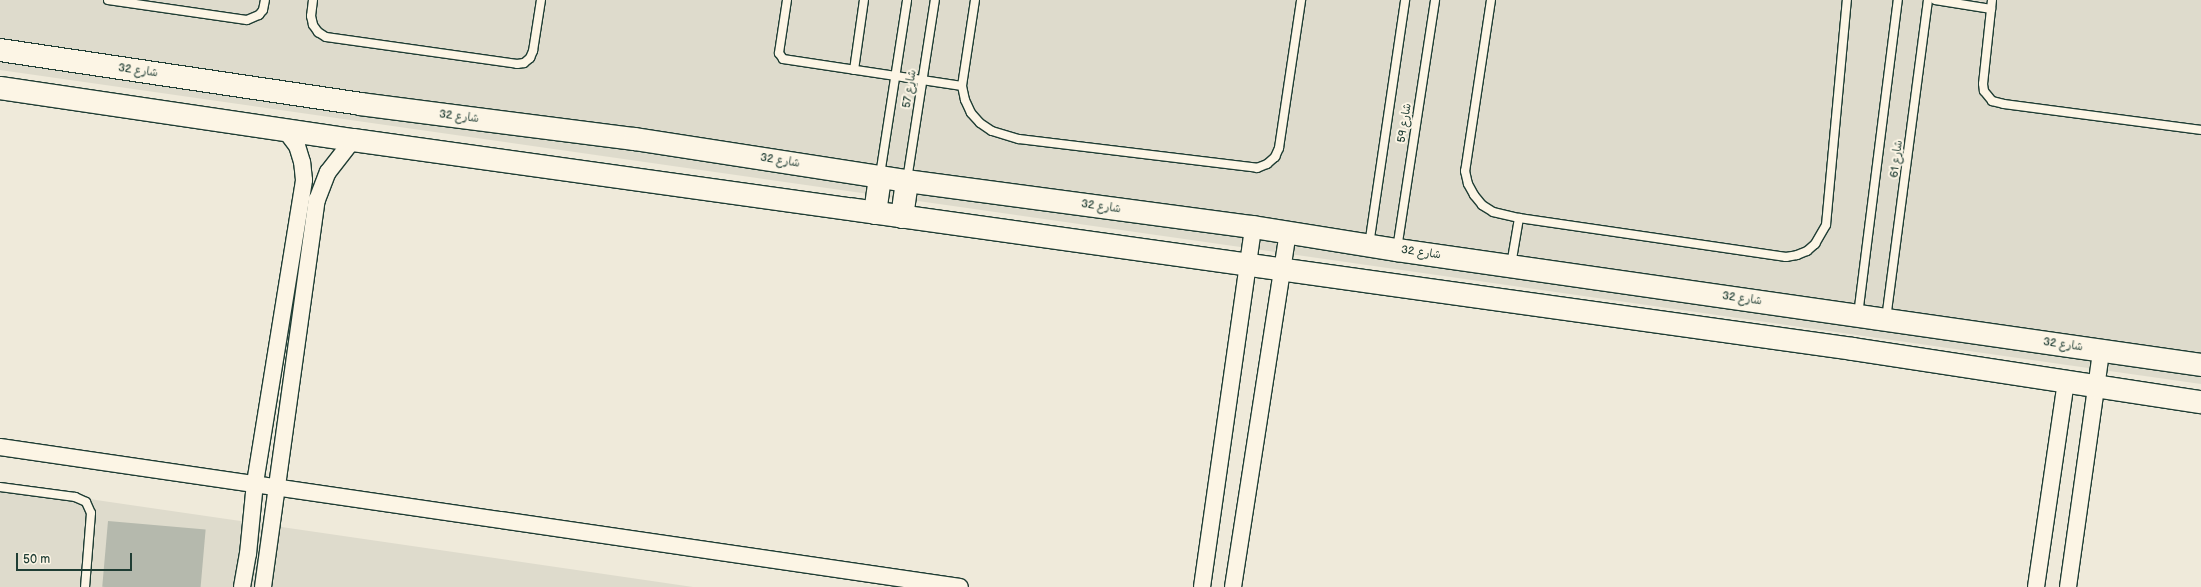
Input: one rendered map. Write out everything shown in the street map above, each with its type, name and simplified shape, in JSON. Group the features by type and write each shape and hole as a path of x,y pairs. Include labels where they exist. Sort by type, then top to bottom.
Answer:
{"main road":[{"name":"شارع 32","path":"0,50 360,104 635,139 907,181 1288,232 1397,250 1858,315 2201,366"},
{"path":"0,88 353,140 1854,349 2201,402"},
{"path":"875,213 880,177"},
{"path":"902,217 907,181"},
{"path":"1854,349 1858,315"},
{"path":"1881,353 1886,320"}],"street":[{"path":"242,587 248,554 255,483 304,180 302,162 297,146 285,130"},
{"path":"263,587 317,200 328,172 353,140"},
{"path":"1202,587 1253,227"},
{"path":"1233,587 1288,232"},
{"path":"2068,587 2101,351"},
{"path":"2036,587 2066,381"},
{"path":"0,447 960,587"}],"lane":[{"path":"108,0 247,20 259,15 263,10 265,0"},
{"path":"313,0 311,16 313,25 318,32 326,37 517,64 524,63 530,58 534,51 541,0"},
{"path":"787,0 779,51 781,58 786,60 962,86"},
{"path":"854,70 864,0"},
{"name":"شارع 57","path":"880,177 897,76 907,0"},
{"name":"شارع 57","path":"907,181 935,0"},
{"path":"975,0 962,86 968,106 980,124 992,132 1005,136 1257,168 1267,164 1274,157 1279,148 1301,0"},
{"name":"شارع 59","path":"1369,245 1405,0"},
{"name":"شارع 59","path":"1397,250 1435,0"},
{"path":"1491,0 1465,171 1468,184 1482,205 1493,212 1519,218 1786,257 1807,251 1815,244 1826,225 1847,0"},
{"name":"شارع 61","path":"1858,315 1898,0"},
{"name":"شارع 61","path":"1886,320 1928,0"},
{"path":"1935,0 1991,9"},
{"path":"1992,0 1983,84 1984,91 1992,101 2004,104 2201,130"},
{"path":"1511,266 1519,218"},
{"path":"0,487 75,496 86,502 91,512 85,587"}],"shaded area":[{"path":"0,0 2201,0 2201,384 0,70"},
{"path":"0,486 693,587 0,587"}],"building":[{"path":"108,521 206,530 201,587 102,587"}]}
